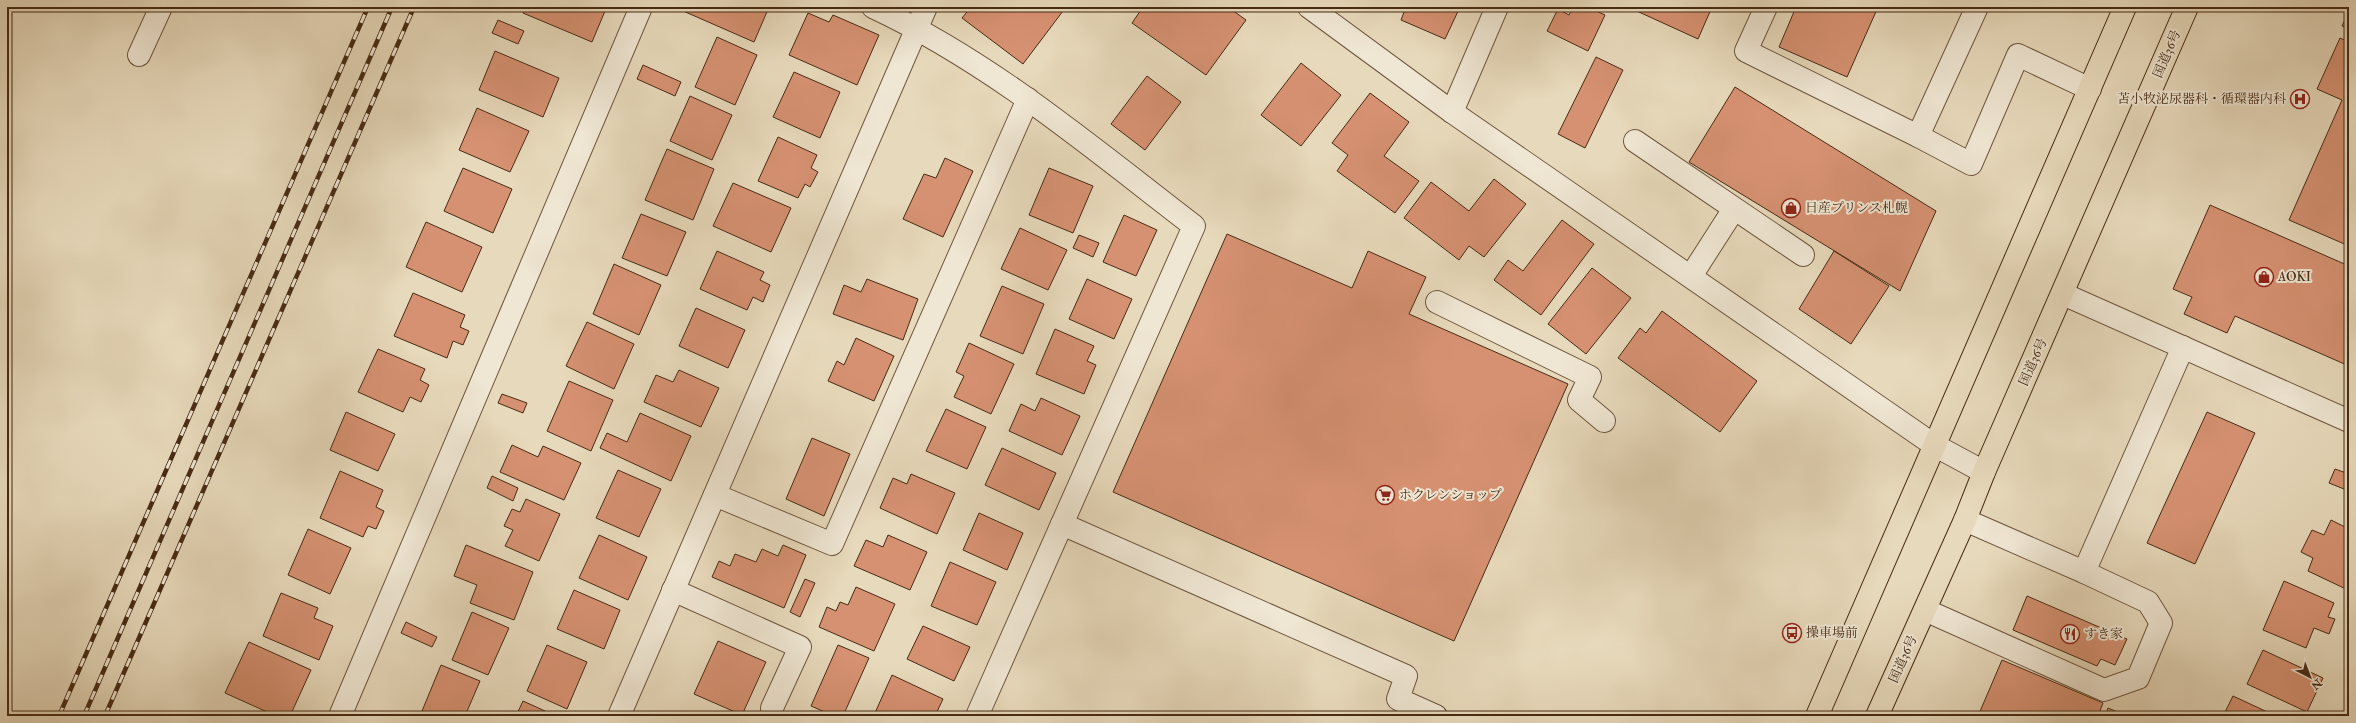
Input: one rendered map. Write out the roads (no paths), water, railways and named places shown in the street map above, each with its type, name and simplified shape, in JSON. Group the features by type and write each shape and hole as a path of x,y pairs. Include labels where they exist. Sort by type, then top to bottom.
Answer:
{"highway":[{"path":"1817,716 2126,7"},
{"name":"国道36号","path":"1877,716 1965,520 1984,472 2187,7"}],"street":[{"path":"139,55 161,7"},
{"path":"340,716 641,7"},
{"path":"873,7 917,27 1028,99 1194,226 977,716"},
{"path":"619,716 926,7"},
{"path":"1309,7 1452,112 1934,445 1984,472"},
{"path":"1452,112 1497,7"},
{"path":"1766,7 1746,51 1972,164 2018,55 2090,89"},
{"path":"1918,136 1977,7"},
{"path":"715,495 832,544 1028,99"},
{"path":"1635,141 1803,256"},
{"path":"1691,276 1734,209"},
{"path":"2062,294 2349,421"},
{"path":"1437,302 1590,377 1579,400 1604,421"},
{"path":"2084,572 2183,347"},
{"path":"1925,610 2104,690 2138,678 2161,623 2148,602 2084,572 1965,520"},
{"path":"1062,524 1406,676 1398,699 1436,716"},
{"path":"674,590 800,647 772,708"}],"railway":[{"path":"59,716 368,7"},
{"path":"84,716 392,7"},
{"path":"105,716 414,7"}],"place":[{"name":"苫小牧泌尿器科・循環器内科","path":"2300,99"},
{"name":"日産プリンス札幌","path":"1791,208"},
{"name":"AOKI","path":"2264,277"},
{"name":"ホクレンショップ","path":"1385,495"},
{"name":"操車場前","path":"1792,633"},
{"name":"すき家","path":"2070,634"}]}
